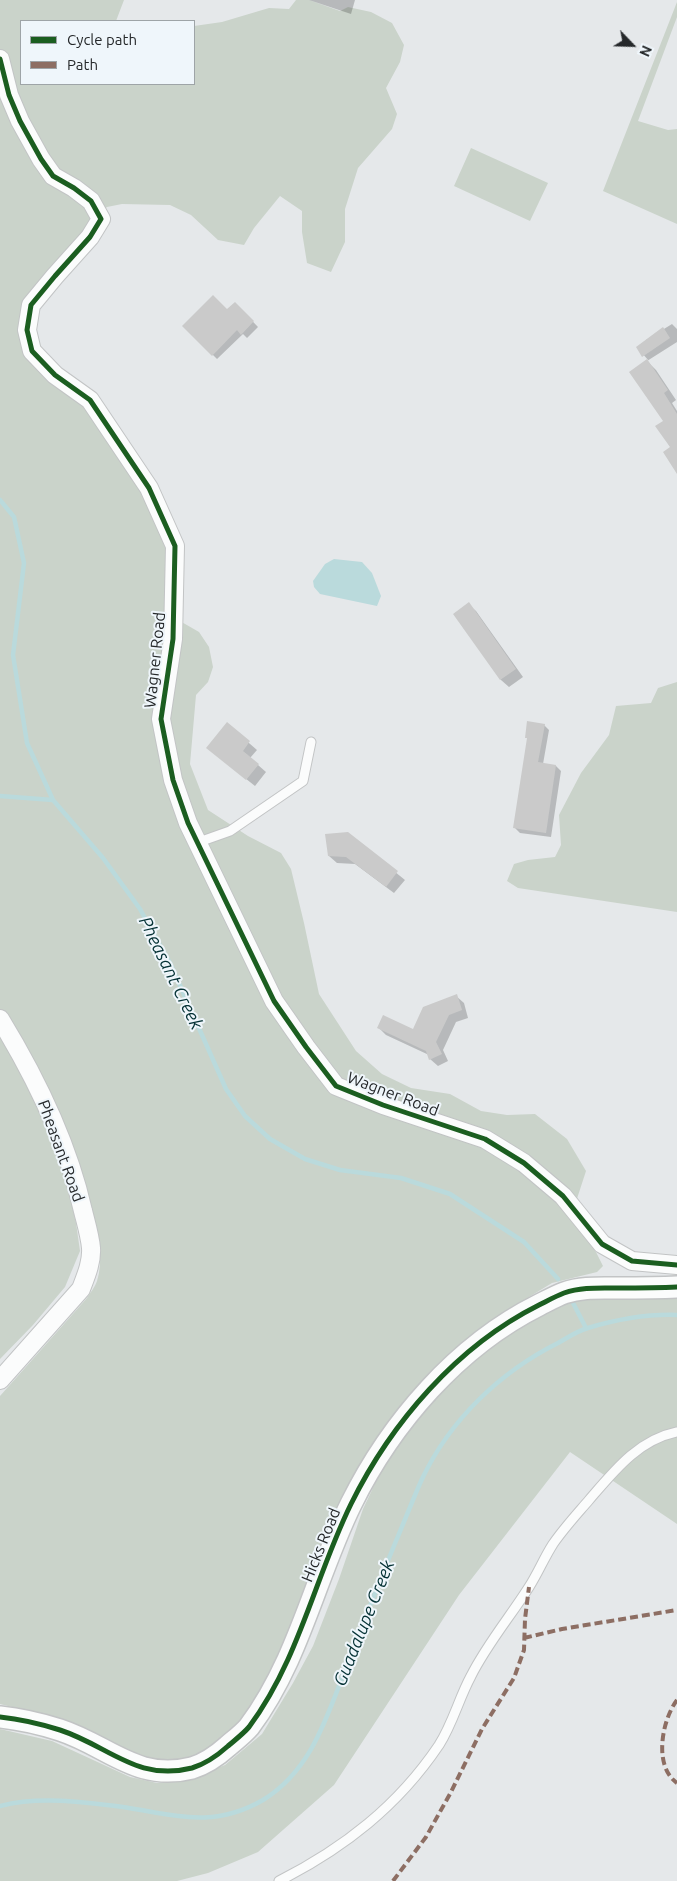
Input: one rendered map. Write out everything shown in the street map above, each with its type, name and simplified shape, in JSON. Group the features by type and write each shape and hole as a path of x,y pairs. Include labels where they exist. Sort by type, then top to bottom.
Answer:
{"street":[{"name":"Wagner Road","path":"0,59 9,95 20,121 42,159 53,176 74,188 91,201 101,219 90,237 32,305 26,330 32,351 55,375 90,400 150,488 175,546 172,639 161,719 173,780 188,823 199,842 274,1001 336,1086 383,1105 486,1139 524,1163 563,1196 602,1244 632,1261 677,1265"},
{"name":"Pheasant Road","path":"0,1020 37,1086 62,1144 77,1186 91,1250 88,1274 81,1289 0,1380"},
{"name":"Hicks Road","path":"0,1717 60,1730 137,1767 161,1772 194,1768 218,1755 248,1728 279,1678 297,1639 350,1505 365,1478 403,1422 442,1377 471,1350 492,1334 522,1314 564,1293 585,1288 677,1287"}],"lane":[{"path":"199,842 230,831 303,781 312,742"},
{"path":"279,1881 308,1866 352,1838 381,1814 406,1786 439,1744 475,1668 529,1587 553,1544 572,1519 622,1461 665,1434 677,1432"}],"shaded area":[{"path":"0,0 124,0 116,20 20,20 20,85 195,85 195,26 222,22 269,8 289,9 296,0 309,0 340,11 348,7 371,12 392,23 404,45 400,62 386,88 397,114 392,129 358,168 345,209 345,242 331,272 307,263 302,232 302,211 280,196 254,228 244,245 218,240 191,215 170,205 122,204 107,207 94,217 86,232 24,303 19,319 19,332 50,381 82,405 143,493 169,547 166,613 199,632 209,647 213,667 208,682 196,695 190,764 208,810 248,836 281,853 291,869 319,994 356,1051 382,1074 411,1088 450,1094 481,1111 507,1115 535,1114 567,1139 586,1171 571,1217 596,1252 603,1266 597,1272 552,1283 501,1314 467,1339 441,1362 393,1417 255,1701 238,1725 222,1740 189,1760 150,1762 68,1721 0,1704 0,1396 87,1298 96,1283 100,1266 100,1252 91,1222 63,1167 76,1223 80,1251 65,1287 33,1325 0,1359"},
{"path":"677,2 677,17 638,121 668,130 677,129 677,224 603,191"},
{"path":"471,148 548,183 530,221 454,186"},
{"path":"677,682 677,912 518,888 507,881 514,864 528,860 555,857 561,845 559,815 581,773 609,735 616,706 651,703 658,688"},
{"path":"677,1295 677,1524 570,1452 459,1595 334,1785 258,1852 208,1873 177,1881 0,1881 0,1729 52,1741 130,1777 157,1783 192,1778 225,1765 262,1734 293,1683 313,1646 363,1509 389,1454 428,1397 496,1340 566,1300"}],"water":[{"path":"334,559 362,562 372,573 381,596 377,606 320,594 314,587 313,581 325,564"}],"building":[{"path":"213,295 227,309 235,302 254,321 241,335 237,330 212,356 182,326"},
{"path":"663,327 670,338 642,357 636,347"},
{"path":"647,359 668,390 664,393 677,414 677,474 663,452 670,447 655,426 663,421 629,372"},
{"path":"469,602 516,669 500,680 453,614"},
{"path":"527,721 545,724 538,762 556,765 546,833 513,828 527,738 525,738"},
{"path":"227,722 250,741 243,751 259,764 246,780 206,748"},
{"path":"348,832 398,871 386,887 346,857 328,856 325,834"},
{"path":"457,994 462,1010 449,1015 436,1042 442,1054 429,1060 426,1051 377,1028 383,1015 413,1029 423,1007"}],"waterway":[{"name":"Pheasant Creek","path":"0,500 14,517 24,563 13,655 27,743 53,800 103,858 140,909 170,963 226,1089 245,1116 270,1139 305,1159 340,1170 401,1178 450,1194 524,1242 558,1279"},
{"path":"0,796 53,800"},
{"name":"Pheasant Creek","path":"571,1299 586,1328"},
{"name":"Guadalupe Creek","path":"0,1806 30,1801 62,1801 93,1803 177,1816 210,1817 245,1809 263,1800 280,1788 306,1758 325,1722 383,1572 422,1479 447,1437 462,1418 497,1383 516,1368 576,1333 621,1320 655,1315 677,1315"}],"marked path":[{"path":"393,1881 426,1837 482,1729 514,1678 524,1650 529,1587"},
{"path":"524,1638 562,1629 677,1610"},
{"path":"677,1700 667,1719 662,1743 662,1755 665,1766 669,1775 677,1783"}],"cycle path":[{"path":"0,59 9,95 20,121 41,159 53,176 74,188 91,201 101,219 90,237 31,305 27,330 32,351 55,375 90,400 149,488 175,546 173,639 161,719 173,780 188,823 274,1001 336,1086 383,1105 485,1139 524,1163 563,1196 602,1244 632,1261 677,1265"},
{"path":"0,1717 60,1730 124,1760 155,1770 173,1771 192,1768 211,1759 247,1730 266,1701 294,1646 338,1532 351,1504 367,1474 386,1445 406,1416 429,1390 481,1342 509,1322 561,1294 590,1288 677,1287"}]}
